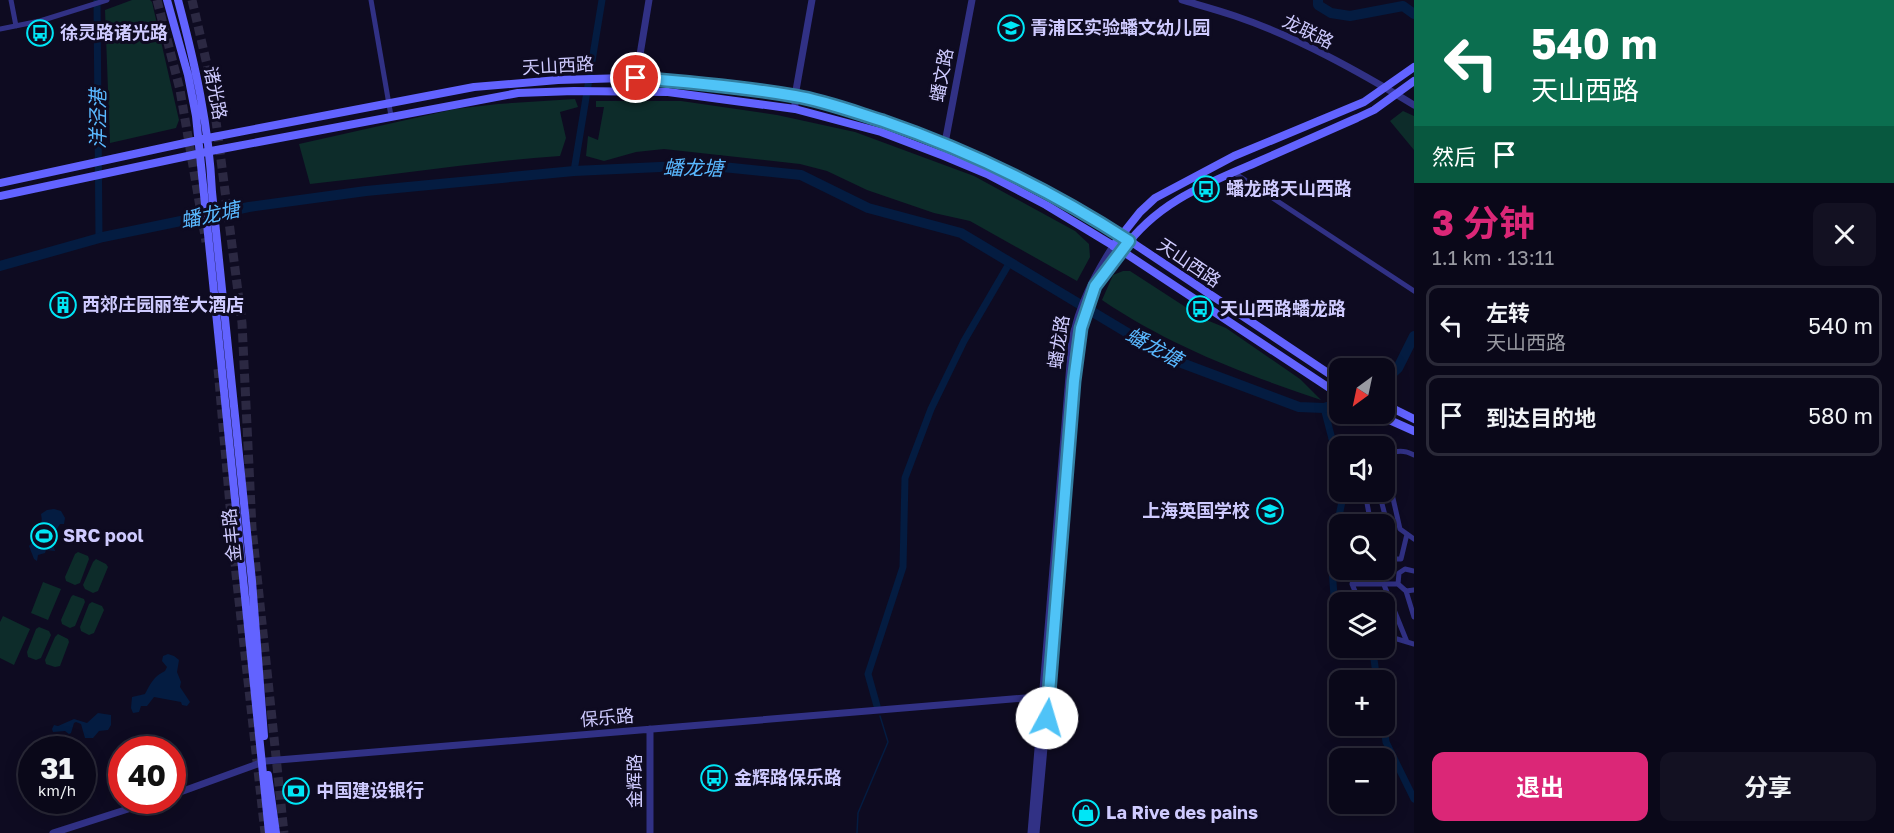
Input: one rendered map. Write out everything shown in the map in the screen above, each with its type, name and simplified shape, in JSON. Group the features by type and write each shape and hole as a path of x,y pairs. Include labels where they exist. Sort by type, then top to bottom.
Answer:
{"main road":[{"path":"167,0 188,75 196,116 203,195 212,233"},
{"name":"诸光路","path":"178,0 197,72 210,150 212,233"},
{"name":"蟠龙路","path":"1113,246 1140,212 1155,198 1234,156 1351,108 1385,89 1414,67"},
{"name":"天山西路","path":"0,183 198,140 474,87 636,78 795,96 841,107 945,143 1008,171 1089,215 1329,374"},
{"path":"1122,251 1129,241 1172,201 1205,183 1357,118 1414,81"},
{"name":"天山西路","path":"0,196 210,150 518,93 668,92 795,109 881,132 987,174 1046,205 1122,251 1329,388"},
{"name":"金丰路","path":"212,233 252,581 269,833"},
{"path":"1395,410 1414,419"},
{"path":"1395,422 1414,431"},
{"name":"金丰路","path":"264,762 276,833"}],"street":[{"path":"11,0 16,26"},
{"path":"0,29 40,21 107,0"},
{"path":"371,0 391,116"},
{"path":"634,91 649,0"},
{"path":"795,109 795,96 812,0"},
{"name":"蟠文路","path":"944,156 972,0"},
{"name":"龙联路","path":"1182,0 1236,16 1271,31 1317,52 1414,105"},
{"path":"1233,172 1414,291"},
{"name":"蟠龙路","path":"1046,697 1072,340 1092,285 1113,246"},
{"path":"1092,285 1122,251"},
{"path":"1395,451 1404,451 1414,455"},
{"path":"1394,502 1400,529 1414,538"},
{"path":"1395,530 1400,529"},
{"path":"1405,569 1401,559 1407,534"},
{"path":"1395,559 1401,559"},
{"path":"1398,584 1399,573 1405,569 1414,571"},
{"path":"1353,580 1355,592"},
{"path":"1382,580 1407,642"},
{"path":"1352,584 1398,584 1406,591 1414,617"},
{"path":"1406,591 1414,590"},
{"path":"1395,638 1414,644"},
{"path":"1031,833 1046,697"},
{"path":"1036,833 1046,697"},
{"name":"保乐路","path":"186,790 264,762 1046,697"},
{"name":"金辉路","path":"650,729 650,833"},
{"path":"53,833 112,814"}],"green space":[{"path":"132,0 152,2 179,120 176,128 110,143 105,10"},
{"path":"575,99 578,107 560,112 566,138 560,156 310,184 299,144 455,109"},
{"path":"596,101 681,101 777,115 855,132 974,176 1075,231 1089,244 1090,257 1077,281 970,221 934,213 867,190 827,171 800,164 664,149 636,152 604,161 586,156 588,136 598,140 604,107 596,107"},
{"path":"1403,111 1414,116 1414,150 1390,121"},
{"path":"1130,271 1204,319 1226,328 1300,379 1321,400 1208,358 1154,331 1102,300 1113,275"},
{"path":"78,552 88,556 89,559 80,583 75,585 66,581 65,577"},
{"path":"96,559 108,567 98,591 93,593 85,589 83,585"},
{"path":"43,582 61,589 48,620 31,613"},
{"path":"73,595 84,599 85,602 75,626 70,628 62,624 61,620"},
{"path":"92,602 102,606 104,610 94,633 89,635 81,631 80,627 89,604"},
{"path":"3,616 30,629 14,665 0,658 0,622"},
{"path":"39,627 49,631 51,635 41,658 36,660 28,657 27,652 36,629"},
{"path":"58,634 68,639 69,642 60,666 55,667 46,664 45,660"}],"water":[{"name":"SRC pool","path":"54,509 61,511 65,518 64,524 60,524 51,538 55,551 46,550 45,553 38,555 37,561 29,546 39,532 42,523 41,514"},
{"path":"168,654 179,660 177,672 181,682 180,687 190,702 187,706 182,705 181,702 154,697 147,706 141,706 139,712 133,713 132,697 145,694 155,678 165,671 167,667 162,661 163,656"},
{"path":"98,713 111,715 111,725 108,730 99,731 95,736 84,736 81,724 76,722 69,734 65,731 53,732 52,729 54,725 58,726 74,719 87,723"}],"waterway":[{"name":"洋泾港","path":"97,0 99,238"},
{"path":"574,171 602,0"},
{"name":"蟠龙塘","path":"1318,0 1318,5 1331,13 1350,16 1403,6 1414,14"},
{"name":"蟠龙塘","path":"0,266 103,237 249,207 366,191 574,171 703,165 801,175 868,208 961,233 1171,359 1299,407 1329,406"},
{"path":"877,706 868,674 903,567 905,478 931,409 964,341 1010,262"},
{"name":"蟠龙塘","path":"1395,371 1414,336"},
{"path":"1324,408 1331,436"},
{"path":"1334,592 1331,554 1342,502"},
{"path":"1374,658 1375,670"},
{"path":"857,833 858,813 888,742 880,716"},
{"path":"1385,736 1386,742 1414,799"}],"tunnel":[{"path":"157,0 180,90 206,242"},
{"path":"192,0 211,82 242,323 252,528 284,833"},
{"path":"218,369 236,574 265,833"}],"place":[{"name":"青浦区实验蟠文幼儿园","path":"1011,28"},
{"name":"徐灵路诸光路","path":"40,33"},
{"name":"蟠龙路天山西路","path":"1206,189"},
{"name":"西郊庄园丽笙大酒店","path":"63,305"},
{"name":"天山西路蟠龙路","path":"1200,309"},
{"name":"上海英国学校","path":"1270,511"},
{"name":"SRC pool","path":"44,536"},
{"name":"金辉路保乐路","path":"714,778"},
{"name":"中国建设银行","path":"296,791"},
{"name":"La Rive des pains","path":"1086,813"}],"route":[{"path":"636,78 795,96 841,107 945,143 1008,171 1089,215 1129,241 1095,286 1081,328 1074,381 1047,718"}]}
